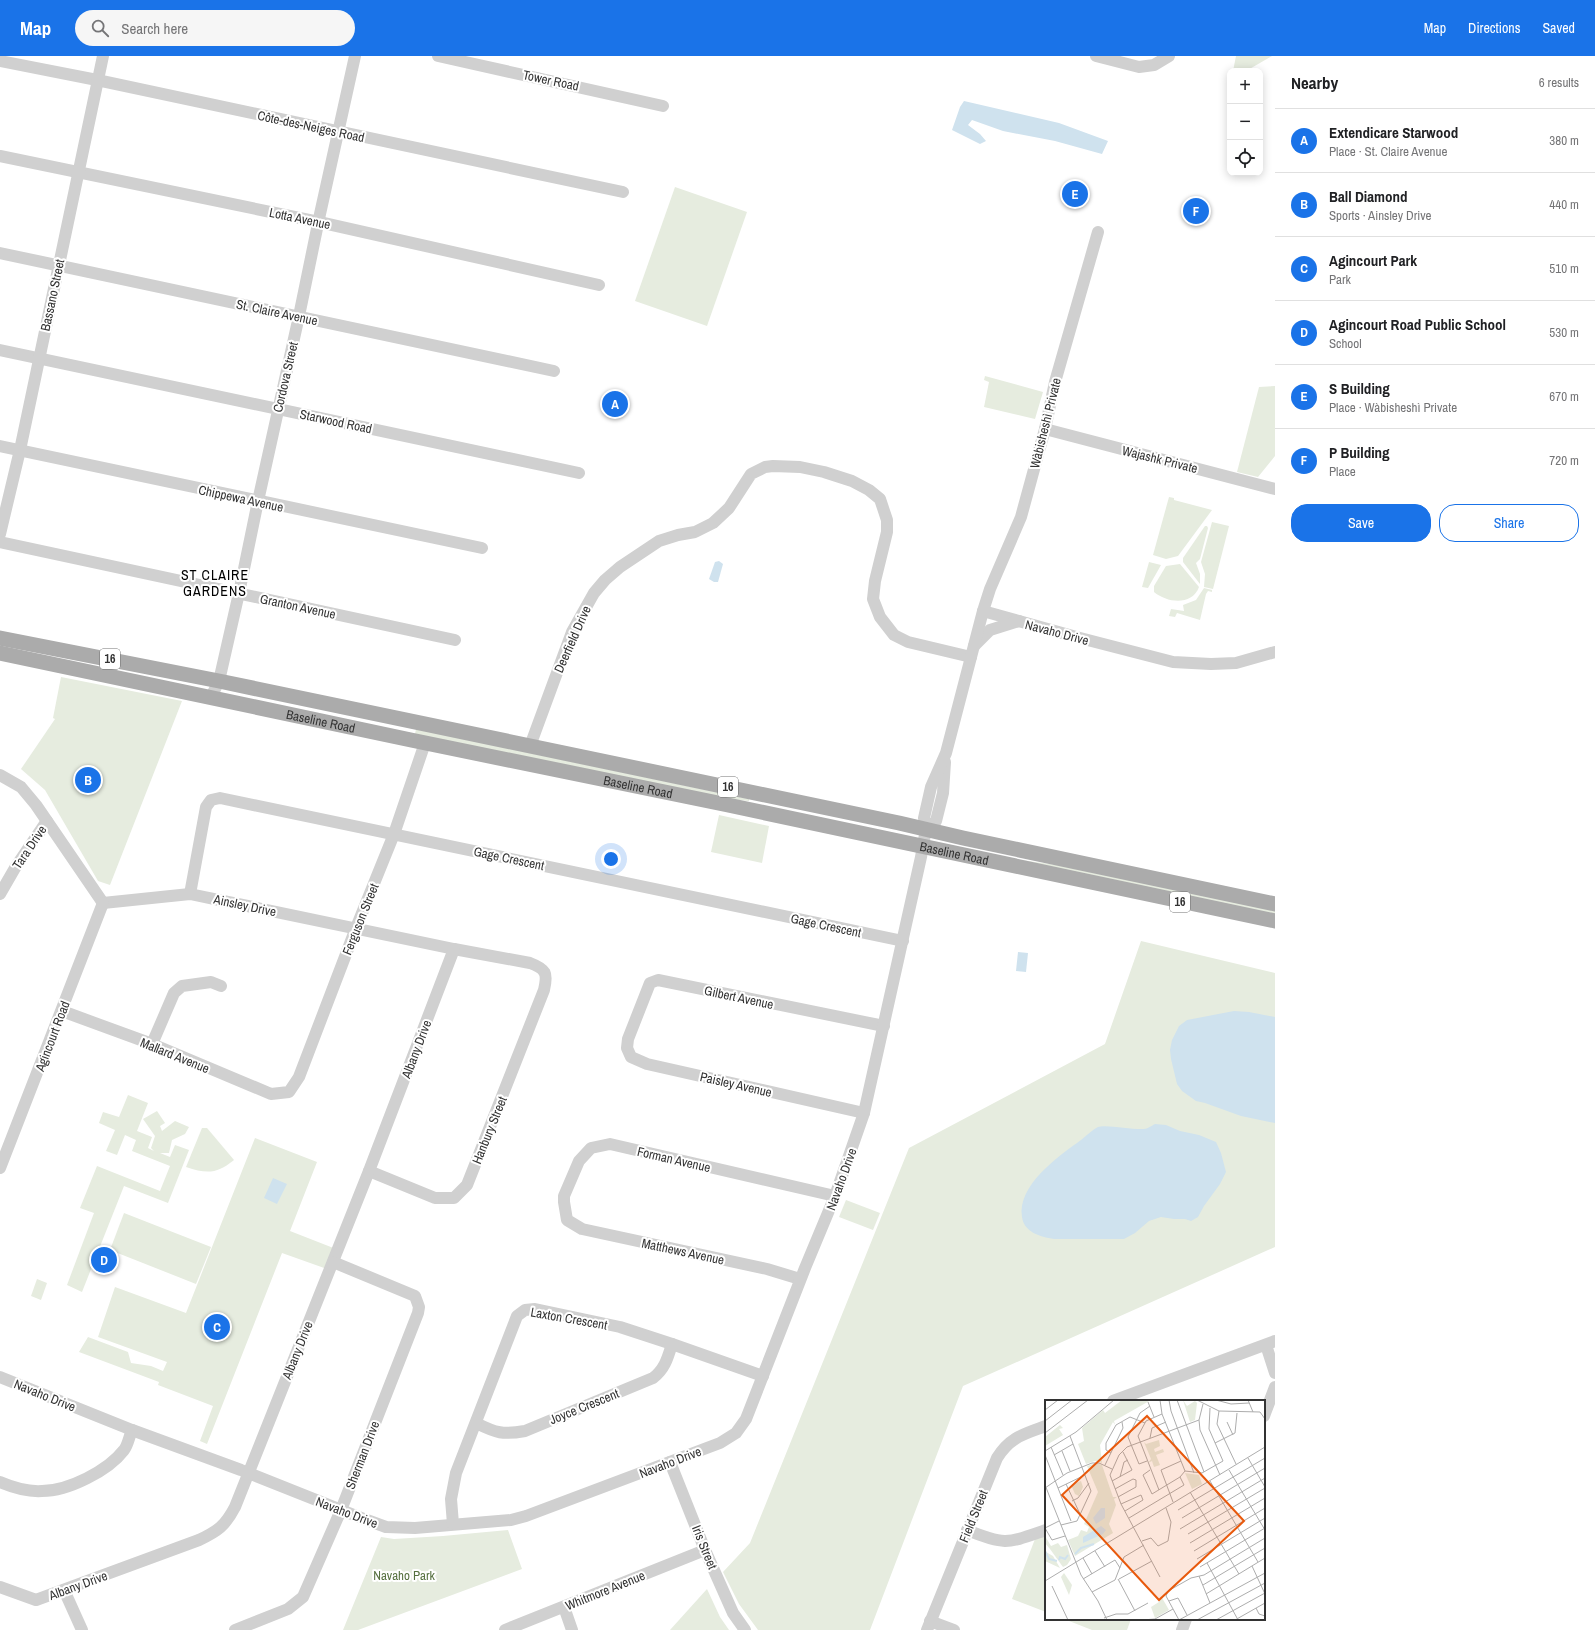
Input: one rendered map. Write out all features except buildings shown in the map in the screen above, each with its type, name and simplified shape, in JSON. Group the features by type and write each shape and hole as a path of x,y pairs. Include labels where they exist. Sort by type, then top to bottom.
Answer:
{"main road":[{"name":"Baseline Road","path":"0,638 219,681 926,829 1275,904"},
{"name":"Baseline Road","path":"0,653 1275,921"}],"street":[{"name":"Bassano Street","path":"0,534 20,450 102,56"},
{"name":"Cordova Street","path":"211,697 219,681 239,593 278,409 300,316 318,222 356,56"},
{"name":"Tower Road","path":"438,56 663,106"},
{"path":"1096,56 1139,67 1154,65 1169,56"},
{"name":"Côte-des-Neiges Road","path":"0,61 97,80 622,192"},
{"name":"Lotta Avenue","path":"0,156 318,222 599,286"},
{"name":"Wàbisheshì Private","path":"983,611 990,589 1021,517 1045,429 1055,382 1098,232"},
{"name":"St. Claire Avenue","path":"0,253 554,371"},
{"name":"Starwood Road","path":"0,350 579,473"},
{"name":"Wajashk Private","path":"1045,429 1275,489"},
{"name":"Chippewa Avenue","path":"0,446 482,548"},
{"name":"Deerfield Drive","path":"530,746 572,632 587,603 605,580 620,567 659,541 678,535 695,532 713,523 729,508 751,474 755,471 773,466 800,466 824,472 852,481 869,490 880,499 887,520 887,532 875,581 873,600 880,617 894,635 908,642 972,651"},
{"name":"Granton Avenue","path":"0,542 454,640"},
{"name":"Navaho Drive","path":"0,1378 386,1527 415,1528 453,1524 502,1522 526,1516 720,1443 736,1434 746,1419 800,1279 836,1196 864,1113 926,829 936,821 944,793 946,754 983,611 1174,662 1211,664 1236,663 1275,652"},
{"path":"972,651 990,630 1019,621"},
{"name":"Ferguson Street","path":"289,1092 299,1077 394,834 425,743"},
{"path":"0,775 21,787 36,805 103,903"},
{"name":"Gage Crescent","path":"190,894 206,806 211,800 220,798 902,941"},
{"name":"Tara Drive","path":"0,894 15,868 47,821"},
{"name":"Ainsley Drive","path":"103,903 190,894 454,949 530,963 540,967 546,973"},
{"name":"Agincourt Road","path":"0,1168 103,903"},
{"name":"Albany Drive","path":"0,1588 36,1600 217,1532 228,1521 369,1171 454,949"},
{"name":"Hanbury Street","path":"369,1171 435,1198 454,1198 467,1185 544,990 547,979 546,973"},
{"name":"Gilbert Avenue","path":"629,1036 650,983 658,980 884,1026"},
{"path":"152,1044 174,993 182,986 210,982 221,986"},
{"name":"Mallard Avenue","path":"62,1011 152,1044 271,1094 289,1092"},
{"name":"Paisley Avenue","path":"629,1036 627,1048 631,1057 647,1064 864,1113"},
{"name":"Forman Avenue","path":"567,1220 564,1196 579,1161 591,1148 610,1144 836,1196"},
{"name":"Matthews Avenue","path":"567,1220 582,1229 766,1269 800,1279"},
{"name":"Sherman Drive","path":"235,1630 288,1609 303,1597 341,1510 419,1307 415,1296 333,1262"},
{"name":"Laxton Crescent","path":"453,1524 451,1499 456,1473 517,1316 525,1310 535,1309 620,1327 763,1376"},
{"path":"1116,1400 1270,1343 1275,1373"},
{"name":"Joyce Crescent","path":"476,1423 489,1429 507,1434 532,1428 653,1378 660,1373 665,1366 672,1344"},
{"path":"1265,1413 1275,1387"},
{"name":"Field Street","path":"929,1625 997,1458 1004,1446 1019,1436 1045,1426"},
{"path":"0,1482 22,1490 43,1492 61,1488 96,1474 111,1463 125,1449 132,1430"},
{"name":"Iris Street","path":"670,1462 705,1550 733,1612 745,1630"},
{"path":"967,1530 992,1540 1002,1542 1014,1541 1045,1530"},
{"name":"Whitmore Avenue","path":"505,1630 705,1550"},
{"path":"64,1590 82,1630"},
{"path":"564,1607 572,1630"},
{"path":"1182,1630 1186,1620"},
{"path":"929,1625 954,1630"}],"green space":[{"path":"1236,56 1272,56 1251,68 1234,68"},
{"path":"675,187 747,212 707,326 635,301"},
{"path":"985,376 1043,392 1035,419 984,407 989,382 984,380"},
{"path":"1275,386 1275,456 1258,477 1237,472 1259,387"},
{"path":"1169,497 1174,498 1174,500 1212,510 1178,556 1166,559 1153,555"},
{"path":"1212,522 1229,526 1213,589 1204,587 1205,574 1201,562"},
{"path":"1205,526 1208,528 1200,559 1196,563 1200,574 1200,584 1183,562 1183,558"},
{"path":"1149,562 1161,565 1148,588 1142,587"},
{"path":"1180,564 1199,587 1196,593 1185,600 1179,601 1166,599 1159,596 1154,592 1154,586 1166,566"},
{"path":"1204,588 1212,590 1212,592 1208,591 1206,594 1200,620 1177,613 1175,617 1169,616 1171,609 1184,611 1183,605 1196,600"},
{"path":"61,677 182,701 110,885 98,881 45,790 21,769 55,719 53,718"},
{"path":"416,729 749,799 749,801 729,799 415,734"},
{"path":"719,815 769,826 762,863 711,852"},
{"path":"1021,860 1057,865 1275,911 1275,917"},
{"path":"1141,941 1275,973 1275,1247 963,1386 870,1630 758,1630 739,1604 723,1572 750,1543 909,1148 1105,1044"},
{"path":"128,1095 148,1103 137,1131 152,1137 148,1148 154,1151 151,1148 155,1136 143,1119 157,1111 165,1123 160,1126 162,1131 175,1121 189,1127 185,1134 172,1140 169,1153 160,1153 170,1157 175,1145 189,1150 168,1203 124,1186 82,1292 67,1285 94,1213 80,1208 97,1166 160,1191 170,1166 132,1151 136,1140 125,1135 117,1155 106,1151 115,1130 99,1123 103,1112 119,1117"},
{"path":"202,1128 207,1128 234,1160 222,1168 206,1172 186,1167"},
{"path":"255,1138 317,1162 290,1231 336,1249 327,1269 282,1253 207,1444 200,1441 213,1406 158,1385 159,1382 79,1352 88,1337 128,1352 131,1363 151,1366 163,1371 167,1362 98,1337 115,1287 186,1313"},
{"path":"846,1200 880,1213 873,1230 839,1217"},
{"path":"124,1213 211,1247 196,1284 110,1250"},
{"path":"37,1279 47,1283 41,1300 31,1296"},
{"name":"Navaho Park","path":"508,1530 522,1569 358,1630 343,1630 381,1537 394,1539"},
{"path":"1045,1535 1045,1612 1012,1599 1035,1539"},
{"path":"707,1589 720,1617 729,1630 670,1630"},
{"path":"1067,1620 1131,1620 1127,1630 1092,1630"}],"water":[{"path":"964,101 1059,123 1108,141 1102,154 1055,141 1003,131 972,120 968,125 980,134 986,141 980,144 952,130 960,107"},
{"path":"719,561 723,564 718,582 714,582 709,579 715,562"},
{"path":"1018,952 1028,953 1026,972 1016,971"},
{"path":"1234,1011 1275,1017 1275,1123 1241,1116 1196,1101 1182,1091 1177,1084 1170,1050 1172,1040 1179,1026 1187,1020"},
{"path":"1155,1124 1166,1125 1216,1142 1221,1153 1226,1172 1220,1184 1198,1217 1191,1221 1161,1217 1149,1221 1135,1233 1124,1239 1054,1239 1043,1237 1029,1230 1023,1222 1022,1205 1026,1194 1033,1183 1041,1172 1051,1163 1098,1127 1107,1126 1144,1129"},
{"path":"273,1178 287,1184 277,1204 264,1198"}],"place":[{"name":"S Building","path":"1075,194"},
{"name":"P Building","path":"1196,211"},
{"name":"Extendicare Starwood","path":"615,404"},
{"name":"Ball Diamond","path":"88,780"},
{"name":"Agincourt Road Public School","path":"104,1260"},
{"name":"Agincourt Park","path":"217,1327"}],"district":[{"name":"ST CLAIRE GARDENS","path":"215,584"}]}
